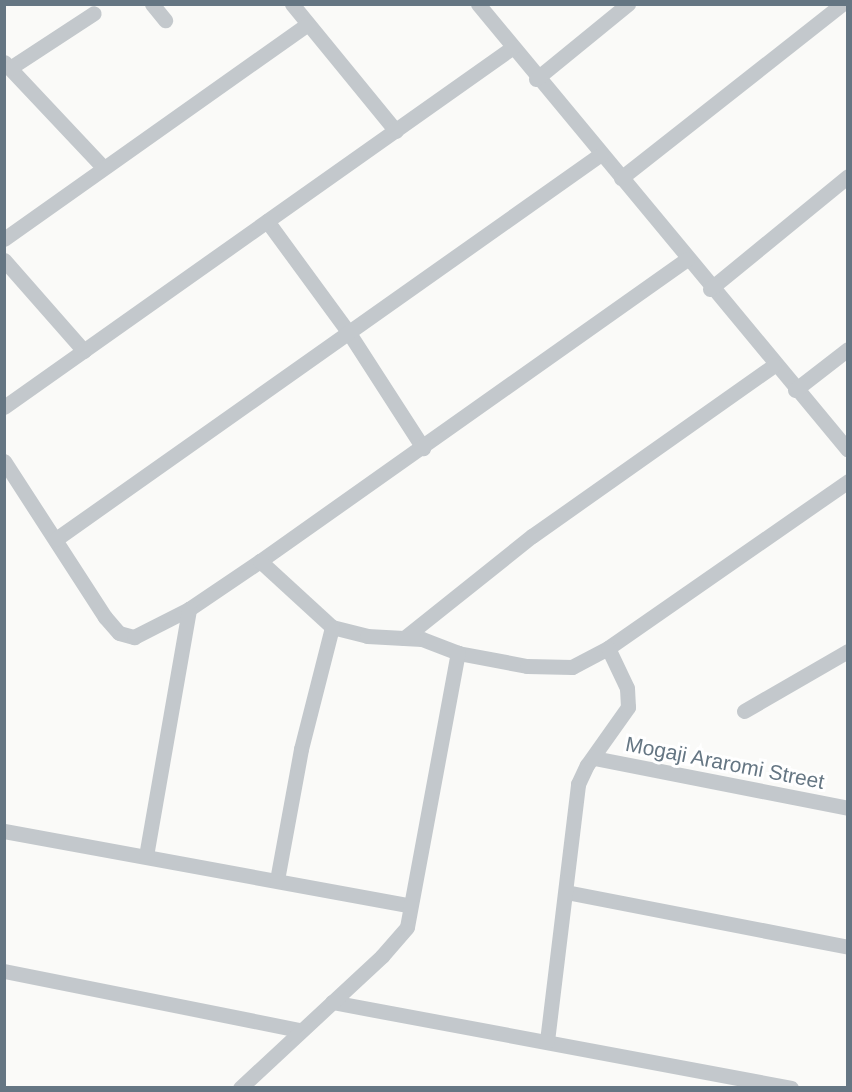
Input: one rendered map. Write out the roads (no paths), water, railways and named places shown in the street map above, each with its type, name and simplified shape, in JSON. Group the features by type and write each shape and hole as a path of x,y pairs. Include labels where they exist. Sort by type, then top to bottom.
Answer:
{"street":[{"path":"152,4 165,20"},
{"path":"292,4 396,130"},
{"path":"478,4 536,79 621,178 710,289 848,450"},
{"path":"536,79 628,4"},
{"path":"621,178 842,4"},
{"path":"94,13 7,65 103,167"},
{"path":"4,239 308,24"},
{"path":"4,407 513,47"},
{"path":"56,539 601,154"},
{"path":"710,289 848,176"},
{"path":"267,221 349,333 423,448"},
{"path":"4,462 119,633 134,637 189,609 260,561 423,448 687,259"},
{"path":"4,260 84,351"},
{"path":"795,390 848,349"},
{"path":"404,638 532,537 774,365"},
{"path":"260,561 332,627 367,636 404,638 458,653 526,666 572,667 608,648 848,481"},
{"path":"146,856 189,609"},
{"path":"277,880 301,749 332,627"},
{"path":"547,1041 578,784 587,765 628,707 627,688 608,648"},
{"path":"240,1088 298,1030 332,1002 407,927 409,905 458,653"},
{"path":"744,711 846,656"},
{"name":"Mogaji Araromi Street","path":"594,758 848,808"},
{"path":"4,831 409,905"},
{"path":"566,892 848,947"},
{"path":"4,971 298,1030"},
{"path":"332,1002 791,1088"}]}
